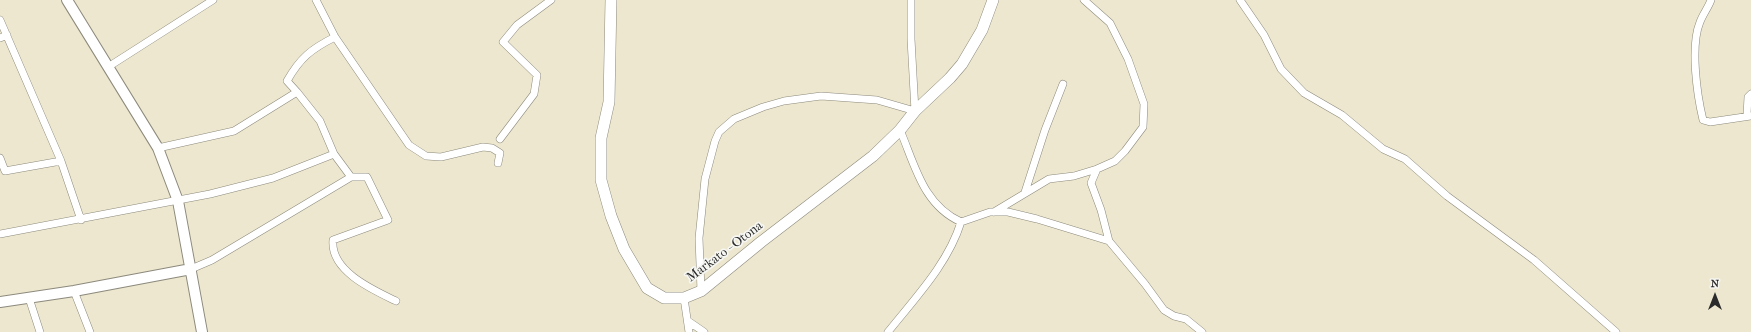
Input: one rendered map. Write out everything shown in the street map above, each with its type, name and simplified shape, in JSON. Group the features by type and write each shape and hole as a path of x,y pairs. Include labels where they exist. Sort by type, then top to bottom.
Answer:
{"main road":[{"path":"66,0 158,148 178,201 204,330"},
{"name":"Markato - Otona","path":"611,0 609,102 601,138 601,180 624,250 647,288 664,298 684,298 701,291 761,242 873,156 900,130 915,111 950,78 962,64 982,30 993,0"},
{"path":"0,302 74,291 191,269"}],"street":[{"path":"108,67 213,0"},
{"path":"316,0 335,37 415,150 426,156 441,157 483,146 492,148 500,153 498,163"},
{"path":"500,139 534,94 537,75 503,42 517,25 551,0"},
{"path":"701,291 699,238 704,179 719,132 734,119 763,107 784,101 821,96 877,100 915,111 911,39 911,0"},
{"path":"900,130 910,152 917,175 931,198 948,216 961,222 994,212 1025,192 1049,179 1074,176 1097,169 1115,161 1125,151 1143,127 1144,104 1128,59 1110,23 1084,0"},
{"path":"1240,0 1264,35 1281,70 1304,93 1342,114 1383,149 1405,159 1447,196 1534,260 1616,332"},
{"path":"1712,0 1700,22 1696,38 1695,69 1703,120 1710,122 1749,116 1748,97 1751,94"},
{"path":"0,20 8,35 61,161 81,220"},
{"path":"0,38 8,35"},
{"path":"335,37 305,54 287,82 320,121 334,154 351,177"},
{"path":"1025,192 1045,130 1063,84"},
{"path":"158,148 234,131 296,92"},
{"path":"0,234 178,201 273,178 334,154"},
{"path":"0,158 3,171 61,161"},
{"path":"1097,169 1092,183 1109,241 1145,284 1164,310 1174,316 1186,319 1202,332"},
{"path":"191,269 212,260 351,177 367,177 388,220 333,240 332,248 345,271 377,292 396,301"},
{"path":"994,212 1008,212 1037,219 1109,241"},
{"path":"888,332 947,255 956,238 961,222"},
{"path":"74,291 90,332"},
{"path":"29,298 40,332"},
{"path":"684,298 689,332"},
{"path":"688,321 704,332"}]}
